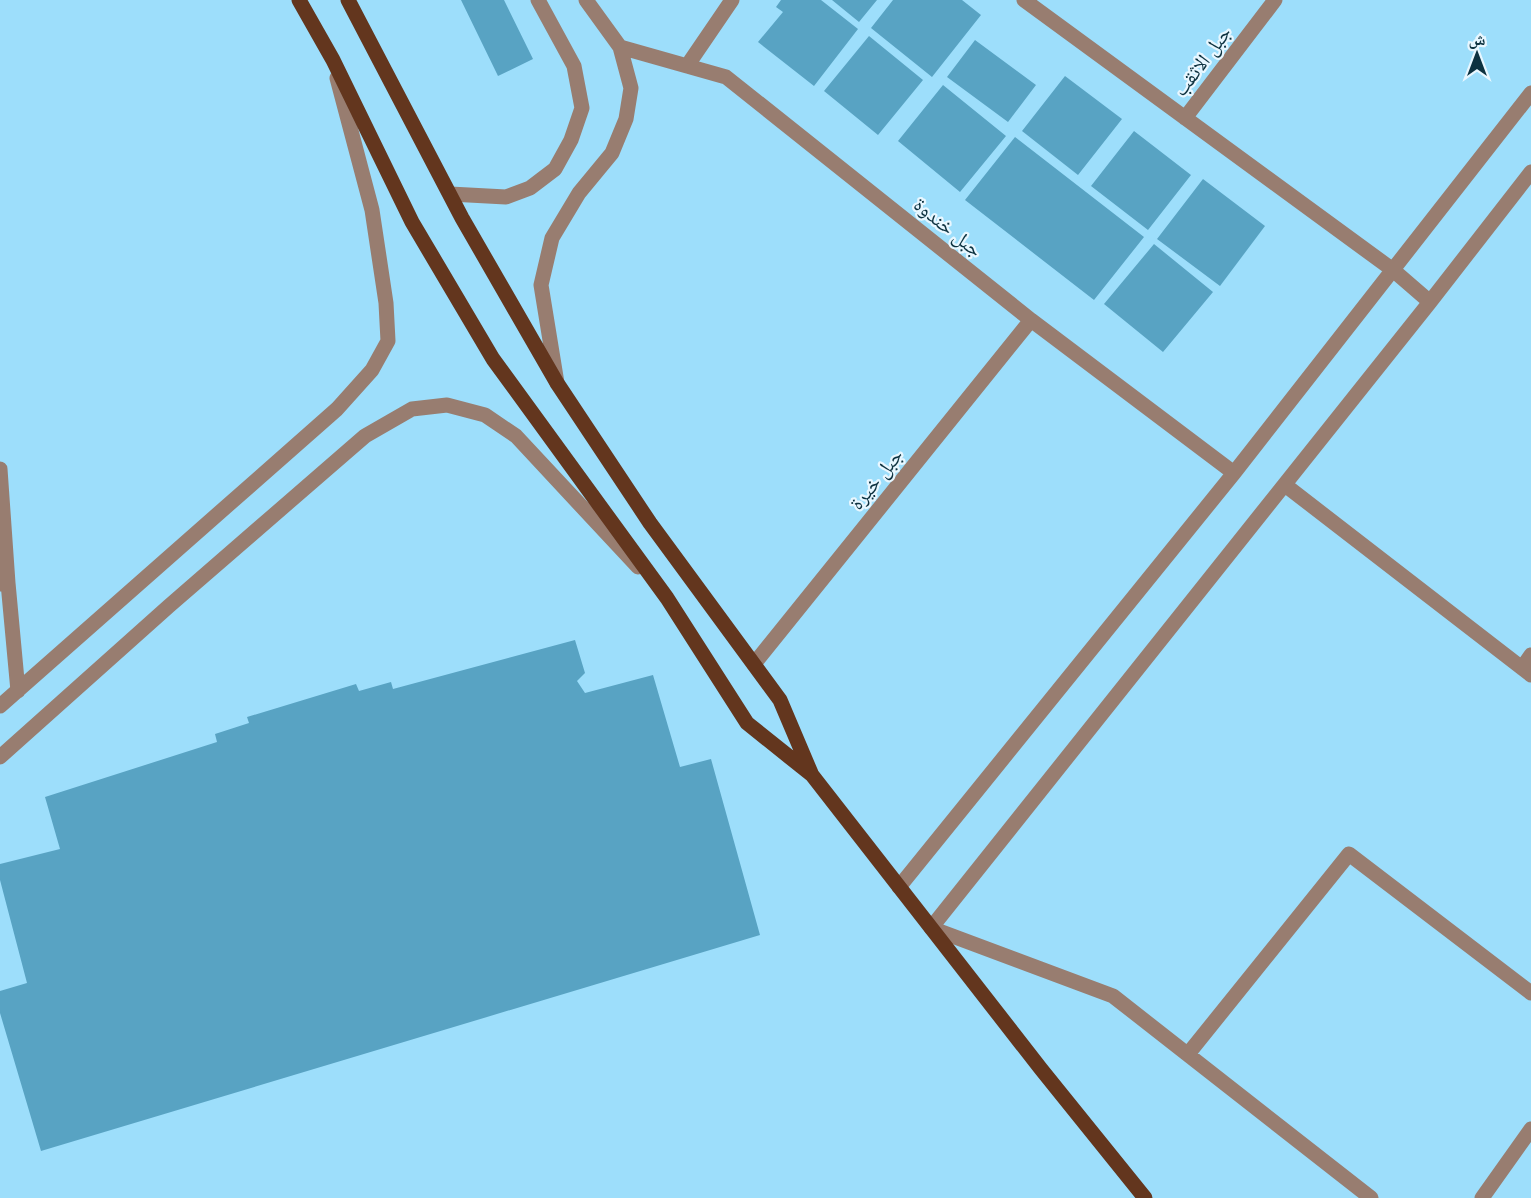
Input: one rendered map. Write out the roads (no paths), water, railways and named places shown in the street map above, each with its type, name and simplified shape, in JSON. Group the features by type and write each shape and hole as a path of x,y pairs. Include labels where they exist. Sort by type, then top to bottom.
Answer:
{"main road":[{"path":"299,0 333,60 411,222 494,358 667,597 747,723 812,775 1041,1069 1145,1198"},
{"path":"348,0 450,194 557,383 650,523 780,700 812,775"}],"street":[{"path":"450,194 506,197 530,188 555,169 571,140 582,108 574,66 538,0"},
{"path":"557,383 541,285 552,238 579,193 612,153 626,119 631,88 620,47 586,0"},
{"path":"687,66 732,0"},
{"path":"1024,0 1393,270 1430,302"},
{"name":"جبل الاثقب","path":"1185,118 1275,0"},
{"name":"جبل خندوة","path":"620,47 726,76 1031,320 1234,473"},
{"path":"0,706 337,409 372,370 388,340 386,303 372,210 333,60"},
{"path":"899,887 1234,473 1531,93"},
{"path":"1371,1198 1113,996 931,928 1285,485 1531,172"},
{"name":"جبل خيرة","path":"754,664 1031,320"},
{"path":"0,757 178,598 365,436 412,409 447,405 485,415 516,436 667,597"},
{"path":"0,469 4,584 18,691"},
{"path":"1285,485 1528,666"},
{"path":"1188,1054 1349,855 1531,993"},
{"path":"1482,1198 1531,1130"}]}
